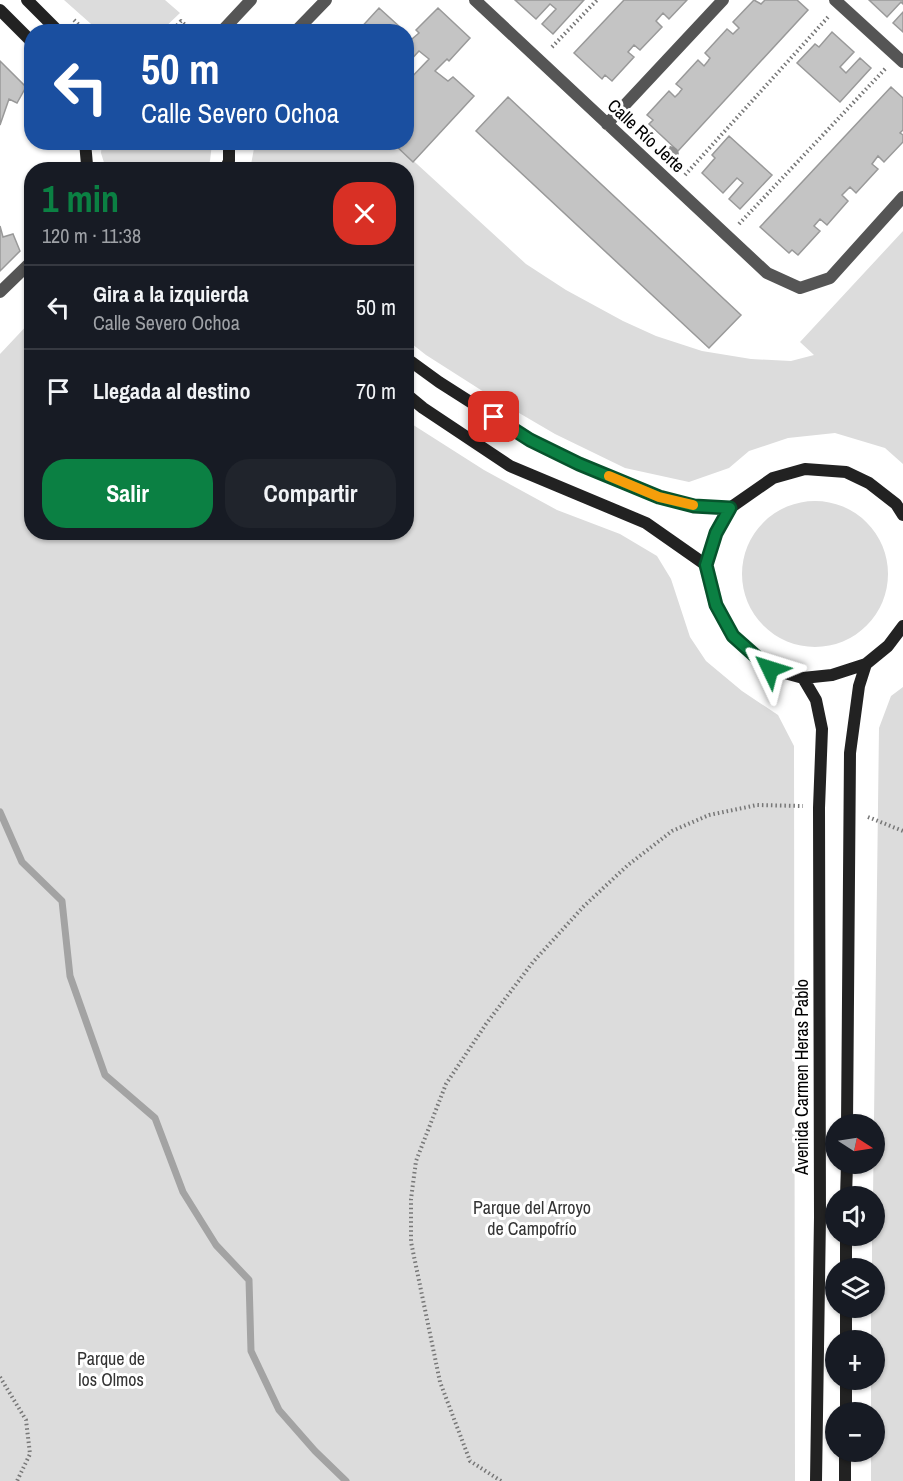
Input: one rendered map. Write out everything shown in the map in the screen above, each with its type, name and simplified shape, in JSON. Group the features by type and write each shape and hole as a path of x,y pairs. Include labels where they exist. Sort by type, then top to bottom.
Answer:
{"main road":[{"path":"27,0 51,24"},
{"path":"0,10 24,34"},
{"path":"414,364 530,440 579,464 659,497 694,506 730,508"},
{"path":"414,401 510,466 646,523 706,565"},
{"path":"903,515 896,504 869,483 846,472 806,469 773,478 730,508 716,533 706,565 716,605 733,636 770,669 803,678 832,675 866,664 888,646 903,626"},
{"path":"888,646 903,646"},
{"path":"847,1114 849,809 852,725 859,686 866,664"},
{"name":"Avenida Carmen Heras Pablo","path":"803,678 816,700 822,729 819,808 820,1217 816,1481"},
{"path":"845,1462 845,1481"}],"street":[{"path":"229,24 251,0"},
{"path":"303,24 326,0"},
{"name":"Calle Río Jerte","path":"475,0 767,273 800,288 830,278 903,197"},
{"path":"607,124 723,0"},
{"path":"837,2 900,60"},
{"path":"0,292 24,269"}],"path":[{"path":"540,60 597,0"},
{"path":"674,186 837,2"},
{"path":"727,236 900,60"},
{"path":"501,1481 470,1461 466,1452 440,1382 411,1242 411,1199 416,1161 446,1084 486,1024 533,962 584,906 628,865 672,831 709,815 757,805 819,808"},
{"path":"849,809 903,831"},
{"path":"0,1377 26,1420 30,1454 17,1481"}],"green space":[{"path":"64,0 165,0 180,13 168,24 91,24"},
{"path":"101,150 211,150 210,162 104,162"},
{"path":"254,150 402,150 526,264 566,290 656,336 702,351 751,359 791,361 814,355 800,342 903,231 903,464 885,448 835,433 788,438 749,451 729,468 689,482 625,468 555,434 495,399 414,346 414,162 251,162"},
{"path":"24,328 24,540 414,540 414,425 484,470 557,510 620,534 657,556 671,579 690,637 706,661 742,691 778,715 794,746 795,1481 0,1481 0,354"},
{"path":"815,501 843,507 866,523 882,546 888,574 882,602 866,625 843,641 815,647 787,641 764,625 748,602 742,574 748,546 764,523 787,507"},
{"path":"903,687 903,1481 871,1481 871,1462 885,1462 885,1402 871,1402 871,1390 885,1390 885,1330 871,1330 871,1318 885,1318 885,1258 872,1258 872,1246 885,1246 885,1186 873,1186 873,1174 885,1174 885,1114 874,1114 879,728 891,696"}],"building":[{"path":"515,0 584,0 553,34 542,24 556,9 550,4 536,19"},
{"path":"624,0 687,0 669,19 663,13 656,21 662,27 640,50 634,45 628,52 634,57 612,81 605,75 602,79 574,53"},
{"path":"754,0 761,4 765,0 797,0 808,10 678,151 649,124 653,120 647,115 669,91 675,97 679,93 682,89 676,84 698,60 704,66 710,58 705,53 727,29 733,34 739,28 733,22"},
{"path":"869,0 903,0 903,4 901,2 887,17"},
{"path":"379,8 397,24 364,24"},
{"path":"438,8 470,38 449,61 447,59 435,71 448,81 453,77 474,96 413,162 400,150 414,150 414,75 429,59 419,51 414,56 414,37 419,33 416,30"},
{"path":"903,12 903,32 893,23"},
{"path":"832,32 854,52 840,67 846,73 860,58 871,68 840,102 797,63 815,44 819,47"},
{"path":"0,61 24,85 24,91 17,103 9,99 0,125"},
{"path":"891,87 903,98 903,130 900,133 903,135 903,142 884,162 878,156 872,164 878,169 856,193 850,187 842,195 848,201 827,225 820,219 814,226 820,231 798,255 792,250 789,253 760,227"},
{"path":"508,97 741,315 709,348 476,131"},
{"path":"729,136 772,175 740,209 729,199 743,183 737,178 723,193 702,173 715,158 712,155"},
{"path":"0,226 3,237 13,234 20,251 0,271"}],"waterway":[{"path":"0,812 22,862 62,901 70,976 105,1075 155,1118 183,1192 216,1245 249,1280 251,1351 279,1410 315,1451 346,1481"}],"slow traffic":[{"path":"609,476 659,497 693,505"}],"route":[{"path":"494,417 530,440 579,464 659,497 694,506 730,508 716,533 706,565 716,605 733,636 770,669"}],"park label":[{"name":"Parque del Arroyo de Campofrío","path":"532,1218"},
{"name":"Parque de los Olmos","path":"111,1369"}]}
